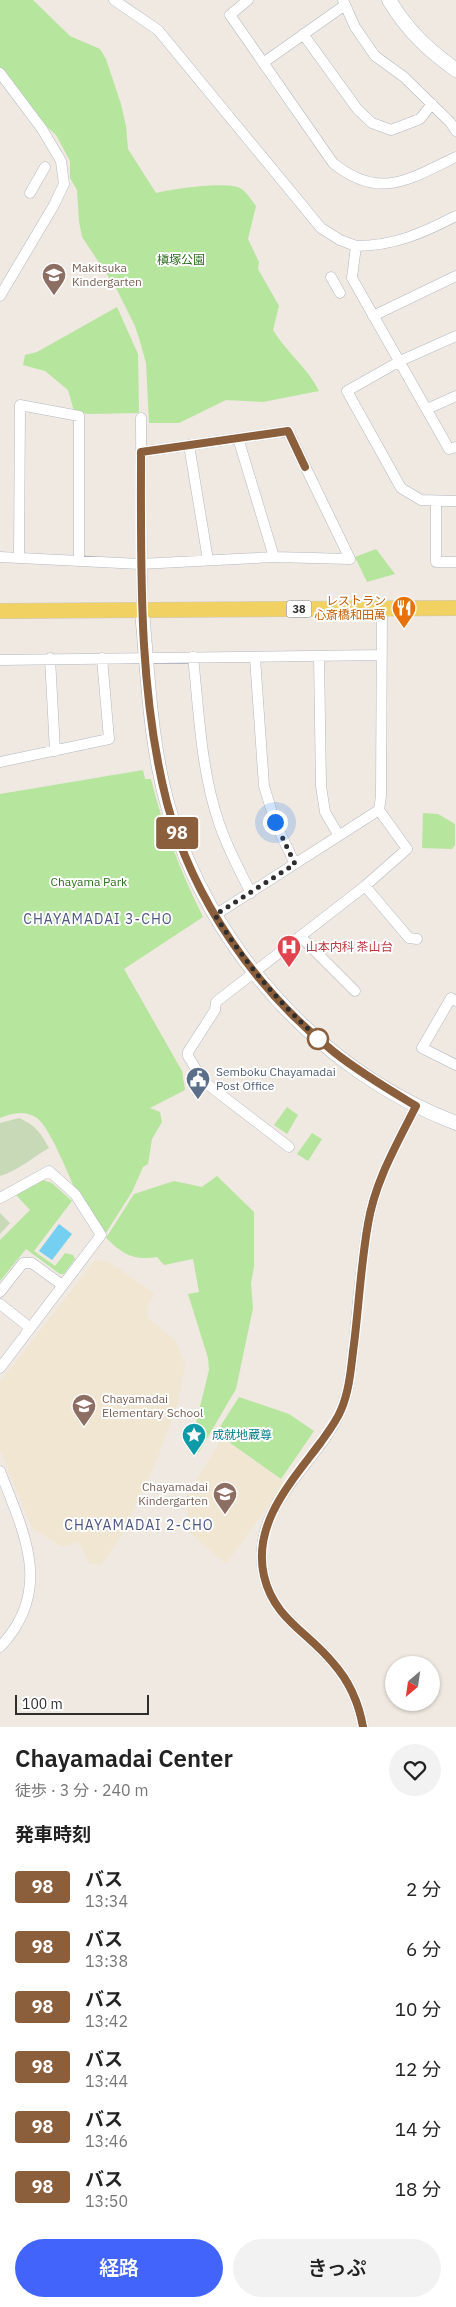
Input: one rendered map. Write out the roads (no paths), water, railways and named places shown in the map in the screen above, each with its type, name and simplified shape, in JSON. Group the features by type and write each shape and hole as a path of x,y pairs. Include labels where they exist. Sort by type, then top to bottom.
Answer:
{"main road":[{"name":"38","path":"0,611 456,608"}],"street":[{"path":"114,0 158,30 321,228 340,240 356,246 390,244 408,239 456,216"},
{"path":"248,0 230,15 333,163 348,175 369,183 388,184 403,182 456,157"},
{"path":"389,0 400,18 426,48 456,70"},
{"path":"263,63 344,3 354,27 375,56 404,77 456,131"},
{"path":"303,34 358,110 372,123 391,130 420,119 432,104"},
{"path":"0,73 42,129 61,161 64,184 54,205 0,296"},
{"path":"30,193 45,167"},
{"path":"356,246 352,278 449,449 456,448"},
{"path":"373,316 456,276"},
{"path":"331,277 340,293"},
{"path":"456,336 400,361 347,391 401,488 421,500 456,501"},
{"path":"427,409 456,396"},
{"path":"19,556 20,405 79,416 79,560"},
{"path":"141,418 140,564 142,611 153,731 168,805 193,873 215,915 254,972 302,1025 334,1052 369,1077 416,1106 456,1123"},
{"path":"0,556 140,564 274,557 350,559 288,431 141,452"},
{"path":"238,438 274,557"},
{"path":"189,445 208,560"},
{"path":"436,501 436,562 456,562"},
{"path":"289,1147 203,1082 188,1056 190,1047 215,1010 216,1002 365,886 407,849 379,810 381,796 380,656 382,608"},
{"path":"0,660 380,656"},
{"path":"193,657 208,777 216,813 233,859 251,893"},
{"path":"319,657 321,786 325,812 339,836"},
{"path":"50,658 55,751"},
{"path":"0,762 109,740 102,658"},
{"path":"255,658 264,786 275,822 295,864"},
{"path":"215,915 379,810"},
{"path":"365,886 409,938 417,938"},
{"path":"300,936 355,992"},
{"path":"456,1001 451,998 422,1048 456,1064"},
{"path":"363,1727 354,1695 334,1663 291,1624 279,1609 268,1590 264,1575 262,1545 268,1520 277,1503 335,1422 344,1402 350,1374 365,1240 373,1200 383,1172 416,1106"},
{"path":"0,1198 49,1171 75,1194 101,1235 29,1327 0,1368"},
{"path":"0,1292 23,1263 26,1262 32,1263 62,1285"},
{"path":"0,1304 29,1327"},
{"path":"0,1471 30,1553 30,1586 24,1610 15,1628 0,1647"}],"water":[{"path":"59,1224 72,1234 52,1260 39,1251"}],"place":[{"name":"Makitsuka Kindergarten","path":"54,296"},
{"name":"レストラン 心斎橋和田萬","path":"404,629"},
{"name":"山本内科 茶山台","path":"289,968"},
{"name":"Semboku Chayamadai Post Office","path":"198,1100"},
{"name":"Chayamadai Elementary School","path":"84,1427"},
{"name":"成就地蔵尊","path":"194,1456"},
{"name":"Chayamadai Kindergarten","path":"225,1515"}],"district":[{"name":"CHAYAMADAI 3-CHO","path":"98,919"},
{"name":"CHAYAMADAI 2-CHO","path":"139,1525"}],"park label":[{"name":"槇塚公園","path":"181,260"},
{"name":"Chayama Park","path":"89,882"}]}
